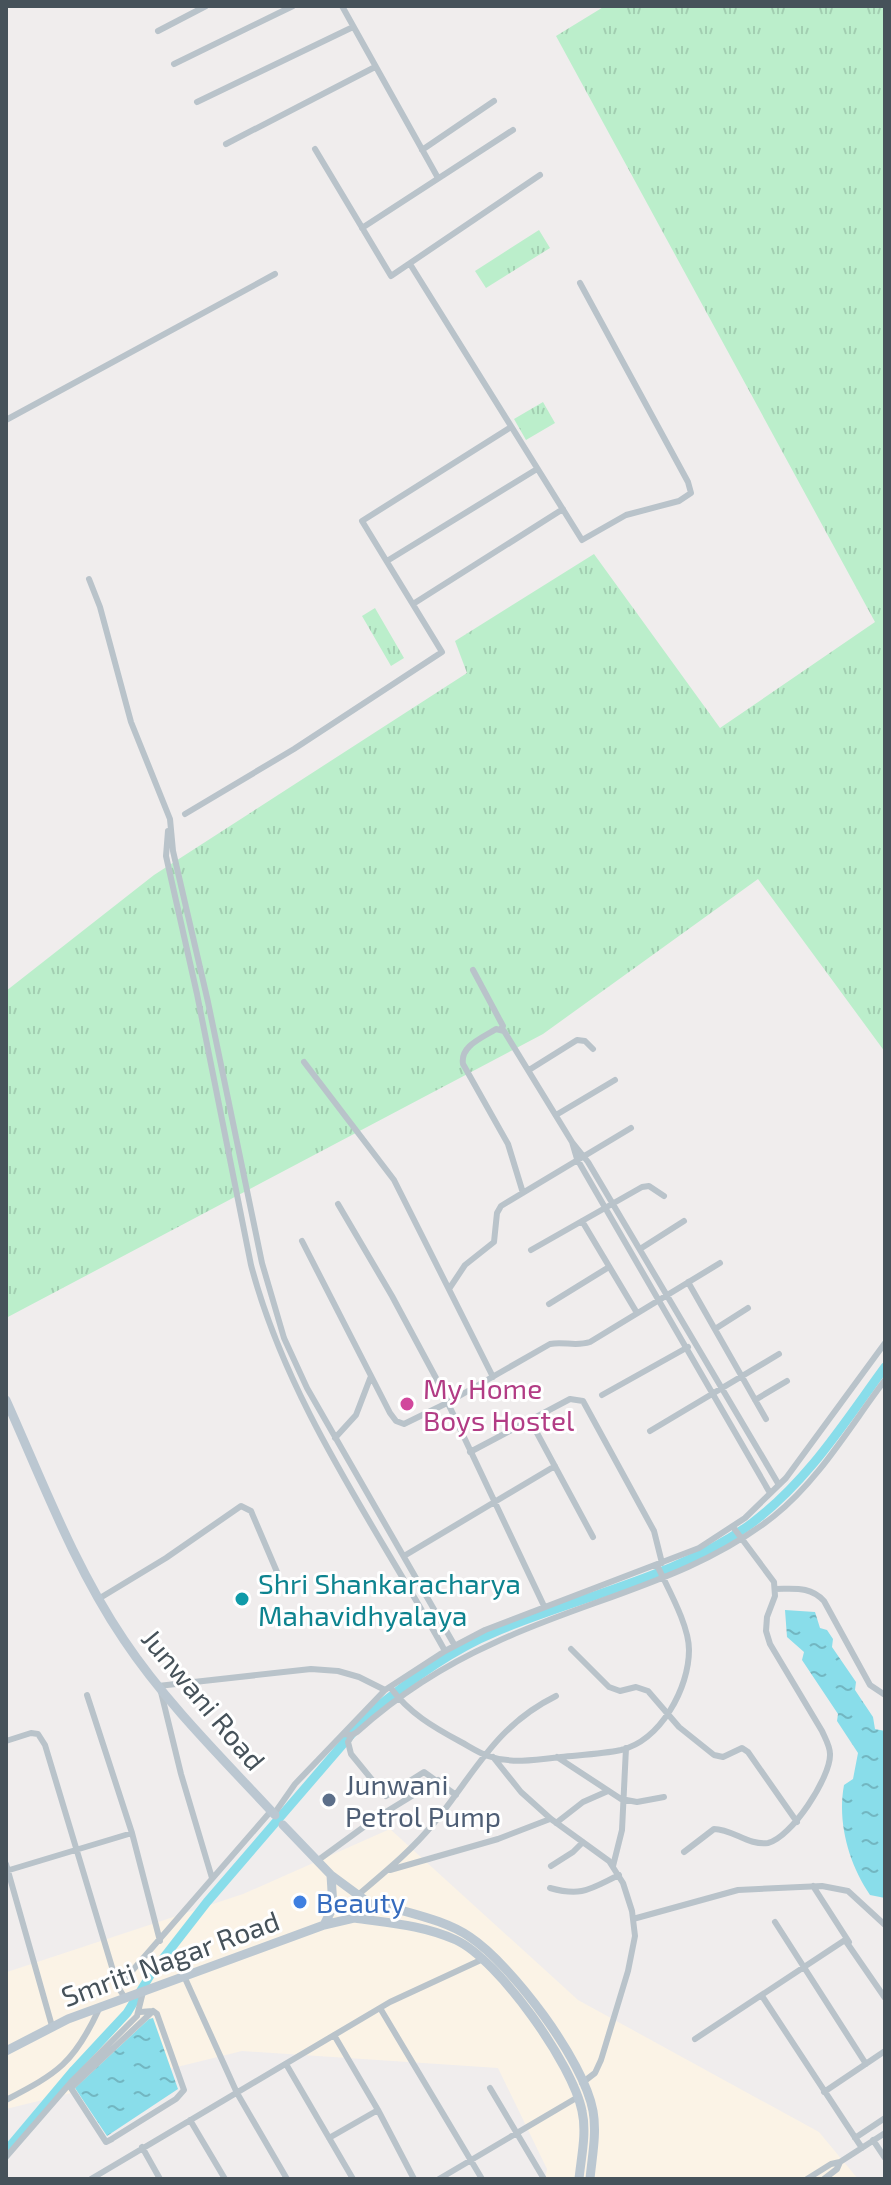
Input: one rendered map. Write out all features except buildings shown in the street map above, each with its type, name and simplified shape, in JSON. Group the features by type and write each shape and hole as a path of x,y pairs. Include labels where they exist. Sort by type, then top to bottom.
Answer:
{"main road":[{"name":"Junwani Road","path":"6,1400 78,1559 123,1639 159,1688 273,1813"},
{"name":"Junwani Road","path":"283,1825 331,1875 373,1906 383,1905 412,1914 469,1936 492,1954 516,1980 541,2023"},
{"path":"324,1925 333,1907 331,1875"},
{"path":"354,1918 373,1906"},
{"name":"Junwani Road","path":"354,1918 426,1929 459,1941 483,1959 541,2023 571,2059 579,2089 583,2114 579,2179"},
{"name":"Smriti Nagar Road","path":"6,2051 52,2026 324,1925 354,1918"},
{"name":"Junwani Road","path":"579,2089 594,2113 590,2179"}],"street":[{"path":"158,31 206,6"},
{"path":"174,64 293,6"},
{"path":"342,6 438,178"},
{"path":"197,102 353,27"},
{"path":"226,144 375,67"},
{"path":"422,150 494,101"},
{"path":"362,228 513,130"},
{"path":"315,149 391,276 540,175"},
{"path":"410,264 582,540 626,515 679,501 691,493 580,283"},
{"path":"6,420 275,274"},
{"path":"185,814 294,749 442,652 362,521 511,427"},
{"path":"387,561 537,469"},
{"path":"413,604 563,509"},
{"path":"89,579 100,607 131,722 170,819 173,851 271,1299 295,1364 455,1646"},
{"path":"170,819 166,856 260,1302 298,1392 445,1651"},
{"path":"473,970 500,1017 501,1029"},
{"path":"501,1029 496,1029 465,1049 463,1064 508,1144 523,1193"},
{"path":"501,1029 572,1142 605,1208 659,1300 691,1345"},
{"path":"529,1070 577,1040 585,1041 593,1049"},
{"path":"304,1062 394,1180 493,1377"},
{"path":"556,1115 615,1080"},
{"path":"449,1289 465,1265 494,1242 497,1213 501,1206 631,1128"},
{"path":"581,1158 613,1204 667,1295 718,1391 779,1485"},
{"path":"531,1250 649,1186 664,1196"},
{"path":"338,1204 392,1296 447,1403 544,1606"},
{"path":"582,1221 637,1313"},
{"path":"632,1254 684,1221"},
{"path":"302,1241 390,1413 396,1421 404,1424 550,1344 576,1346 590,1342 720,1263"},
{"path":"549,1304 609,1267"},
{"path":"688,1282 766,1419"},
{"path":"715,1329 748,1308"},
{"path":"118,1987 273,1813 295,1784 343,1734 393,1692 445,1651 485,1630 544,1606 660,1570 734,1528 779,1485 885,1343"},
{"path":"602,1395 691,1345"},
{"path":"650,1431 779,1354"},
{"path":"335,1438 356,1415 371,1376"},
{"path":"373,1781 351,1754 348,1742 393,1692 495,1642 740,1537 773,1516 813,1477 885,1380"},
{"path":"755,1400 787,1381"},
{"path":"718,1391 770,1493"},
{"path":"212,1878 159,1688 311,1669 348,1674 393,1692 425,1722 489,1756 516,1760 626,1748 646,1736 667,1714 685,1683 689,1647 686,1633 660,1570 654,1531 583,1401 570,1399 470,1452"},
{"path":"530,1420 593,1537"},
{"path":"404,1556 555,1466"},
{"path":"100,1598 166,1558 241,1506 251,1511 277,1572"},
{"path":"684,1852 714,1829 753,1842 767,1843 777,1839 797,1822 829,1766 830,1755 822,1731 770,1644 766,1631 774,1582 734,1528"},
{"path":"775,1589 815,1592 824,1601 870,1685 885,1695"},
{"path":"571,1649 609,1687 620,1691 636,1687 648,1691 679,1727 714,1755 723,1757 742,1748 748,1752 797,1822"},
{"path":"87,1695 132,1833 160,1941"},
{"path":"358,1895 417,1842 489,1756 501,1734 532,1709 556,1696"},
{"path":"6,1741 31,1733 41,1738 118,1987 126,1998"},
{"path":"343,1734 352,1735"},
{"path":"613,1866 622,1830 621,1799 626,1748"},
{"path":"439,2179 579,2089 595,2073 632,1951 633,1919 619,1875 613,1866 553,1821 514,1785 489,1756"},
{"path":"557,1757 621,1799 637,1802 664,1797"},
{"path":"386,1796 424,1772 456,1795"},
{"path":"317,1861 376,1818 438,1780"},
{"path":"386,1871 472,1848 553,1821 608,1791"},
{"name":"Junwani Road","path":"273,1813 283,1825"},
{"path":"52,2026 7,1869 132,1833"},
{"path":"551,1866 583,1842"},
{"path":"550,1888 569,1893 580,1892 619,1875"},
{"path":"633,1919 738,1890 813,1886 848,1891 885,1925"},
{"path":"813,1886 885,1998"},
{"path":"775,1922 866,2064"},
{"path":"695,2039 841,1942 849,1942"},
{"path":"91,2179 380,2008 483,1959"},
{"path":"184,1976 237,2093 287,2179"},
{"path":"6,2157 72,2081 140,2012 143,1992"},
{"path":"762,1996 862,2148"},
{"path":"380,2008 482,2179"},
{"path":"6,2100 46,2078 73,2055 84,2041 99,2009"},
{"path":"140,2012 153,2011"},
{"path":"153,2011 159,2019 184,2090 176,2099 106,2142 71,2088 153,2011"},
{"path":"334,2035 414,2179"},
{"path":"824,2092 885,2051"},
{"path":"286,2064 353,2179"},
{"path":"490,2088 544,2179"},
{"path":"329,2138 378,2110"},
{"path":"855,2138 885,2118"},
{"path":"190,2120 225,2179"},
{"path":"807,2179 885,2133"},
{"path":"873,2140 884,2155"},
{"path":"142,2147 160,2179"},
{"path":"824,2179 837,2169 840,2162"}],"shaded area":[{"path":"390,1829 578,2000 819,2132 858,2179 545,2179 547,2169 498,2068 242,2051 6,2109 7,1972 243,1894"}],"green space":[{"path":"605,6 885,6 885,1052 758,879 543,1034 6,1318 6,991 154,875 467,673 455,641 594,554 720,728 875,622 556,36"},
{"path":"539,230 550,248 486,288 475,271"},
{"path":"543,402 555,423 526,440 514,419"},
{"path":"375,608 404,658 391,666 362,616"}],"water":[{"path":"785,1610 815,1612 820,1628 827,1630 833,1639 832,1647 856,1682 855,1690 873,1717 875,1729 885,1731 885,1898 870,1895 846,1843 842,1799 844,1785 853,1779 858,1753 837,1721 838,1714 802,1660 804,1652 787,1637"},
{"path":"153,2018 178,2089 107,2136 75,2088"}],"waterway":[{"path":"6,2151 127,2013 151,1974 207,1902 368,1715 397,1691 461,1648 527,1619 661,1572 724,1541 752,1523 808,1470 885,1367"}],"place":[{"name":"My Home Boys Hostel","path":"407,1404"},
{"name":"Shri Shankaracharya Mahavidhyalaya","path":"242,1599"},
{"name":"Junwani Petrol Pump","path":"329,1800"},
{"name":"Beauty","path":"300,1902"}]}
